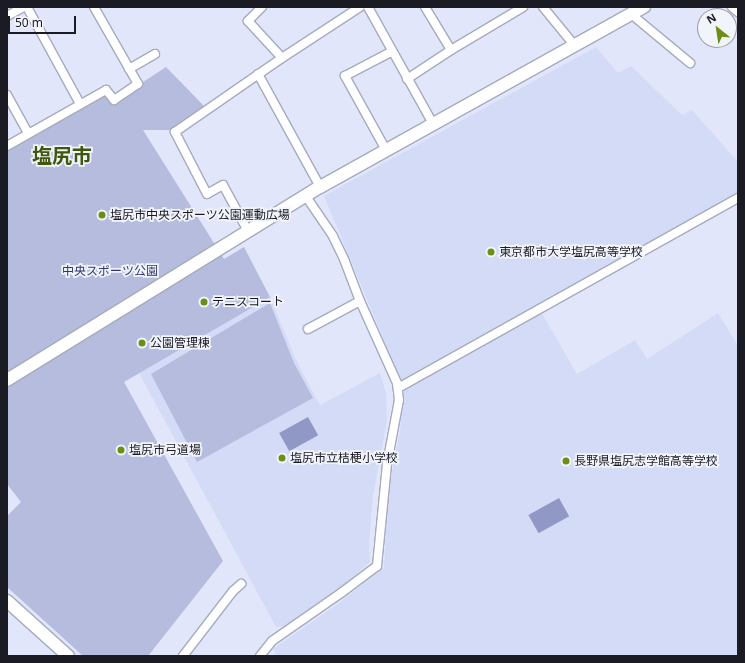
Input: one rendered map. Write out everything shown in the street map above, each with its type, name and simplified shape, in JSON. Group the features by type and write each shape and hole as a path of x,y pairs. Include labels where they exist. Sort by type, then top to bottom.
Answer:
{"street":[{"path":"7,16 25,7 80,104"},
{"path":"7,146 106,90 114,100 138,84 94,7"},
{"path":"262,7 248,21 282,58"},
{"path":"248,230 223,185 207,194 175,132 258,74 360,7"},
{"path":"368,7 391,52 433,124"},
{"path":"425,7 451,50"},
{"path":"407,79 451,50 523,7"},
{"path":"543,7 575,46"},
{"path":"7,380 305,195 644,7"},
{"path":"732,7 738,12"},
{"path":"631,14 690,63"},
{"path":"386,150 346,76 391,52"},
{"path":"129,69 155,54"},
{"path":"258,74 320,187"},
{"path":"7,95 28,133"},
{"path":"260,656 272,641 377,566 380,548 384,488 399,400 398,388 360,301 351,274 333,236 305,195"},
{"path":"398,388 738,198"},
{"path":"308,329 360,301"},
{"path":"183,656 233,591 241,584"},
{"path":"7,601 68,656"}],"shaded area":[{"name":"東京都市大学塩尻高等学校","path":"596,47 618,73 631,66 682,115 692,110 738,162 738,194 404,382 401,381 324,196"},
{"name":"塩尻市立桔梗小学校","path":"270,297 297,362 320,405 380,373 386,393 387,420 373,496 369,542 370,562 345,584 285,626 276,627 139,373"},
{"name":"長野県塩尻志学館高等学校","path":"541,312 577,374 635,340 647,359 718,313 738,346 738,656 277,656 273,649 339,603 384,567 388,492 400,431 404,388"},
{"path":"308,417 318,435 289,451 279,433"},
{"path":"559,498 569,516 539,533 528,515"}],"green space":[{"name":"中央スポーツ公園","path":"166,67 205,107 172,130 143,130 224,259 244,247 270,297 124,382 223,561 148,656 83,656 7,587 7,516 21,502 7,484 7,148 102,94 111,103"},
{"path":"270,303 294,363 313,398 197,462 151,374"}],"place":[{"name":"塩尻市中央スポーツ公園運動広場","path":"102,215"},
{"name":"東京都市大学塩尻高等学校","path":"491,252"},
{"name":"テニスコート","path":"204,302"},
{"name":"公園管理棟","path":"142,343"},
{"name":"塩尻市弓道場","path":"121,450"},
{"name":"塩尻市立桔梗小学校","path":"282,458"},
{"name":"長野県塩尻志学館高等学校","path":"566,461"}],"district":[{"name":"塩尻市","path":"62,155"}]}
